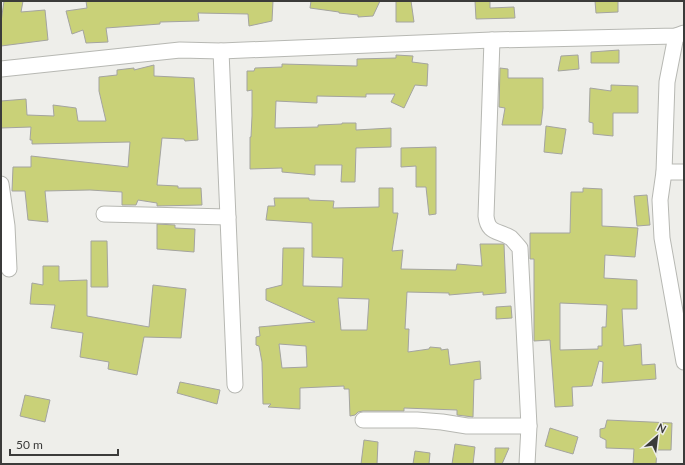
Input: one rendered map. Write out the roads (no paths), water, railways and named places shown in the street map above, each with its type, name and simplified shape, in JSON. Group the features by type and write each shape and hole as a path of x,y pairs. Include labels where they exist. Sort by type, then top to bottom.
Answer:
{"street":[{"path":"1,69 180,50 221,51 680,34 667,82 668,98 664,172 660,200 662,238 684,362"},
{"path":"492,40 486,216 487,224 490,228 511,239 520,248 529,426 527,464"},
{"path":"221,51 236,385"},
{"path":"664,172 684,172"},
{"path":"1,184 7,226 9,269"},
{"path":"104,214 228,217"},
{"path":"363,420 417,420 467,426 529,426"}]}
